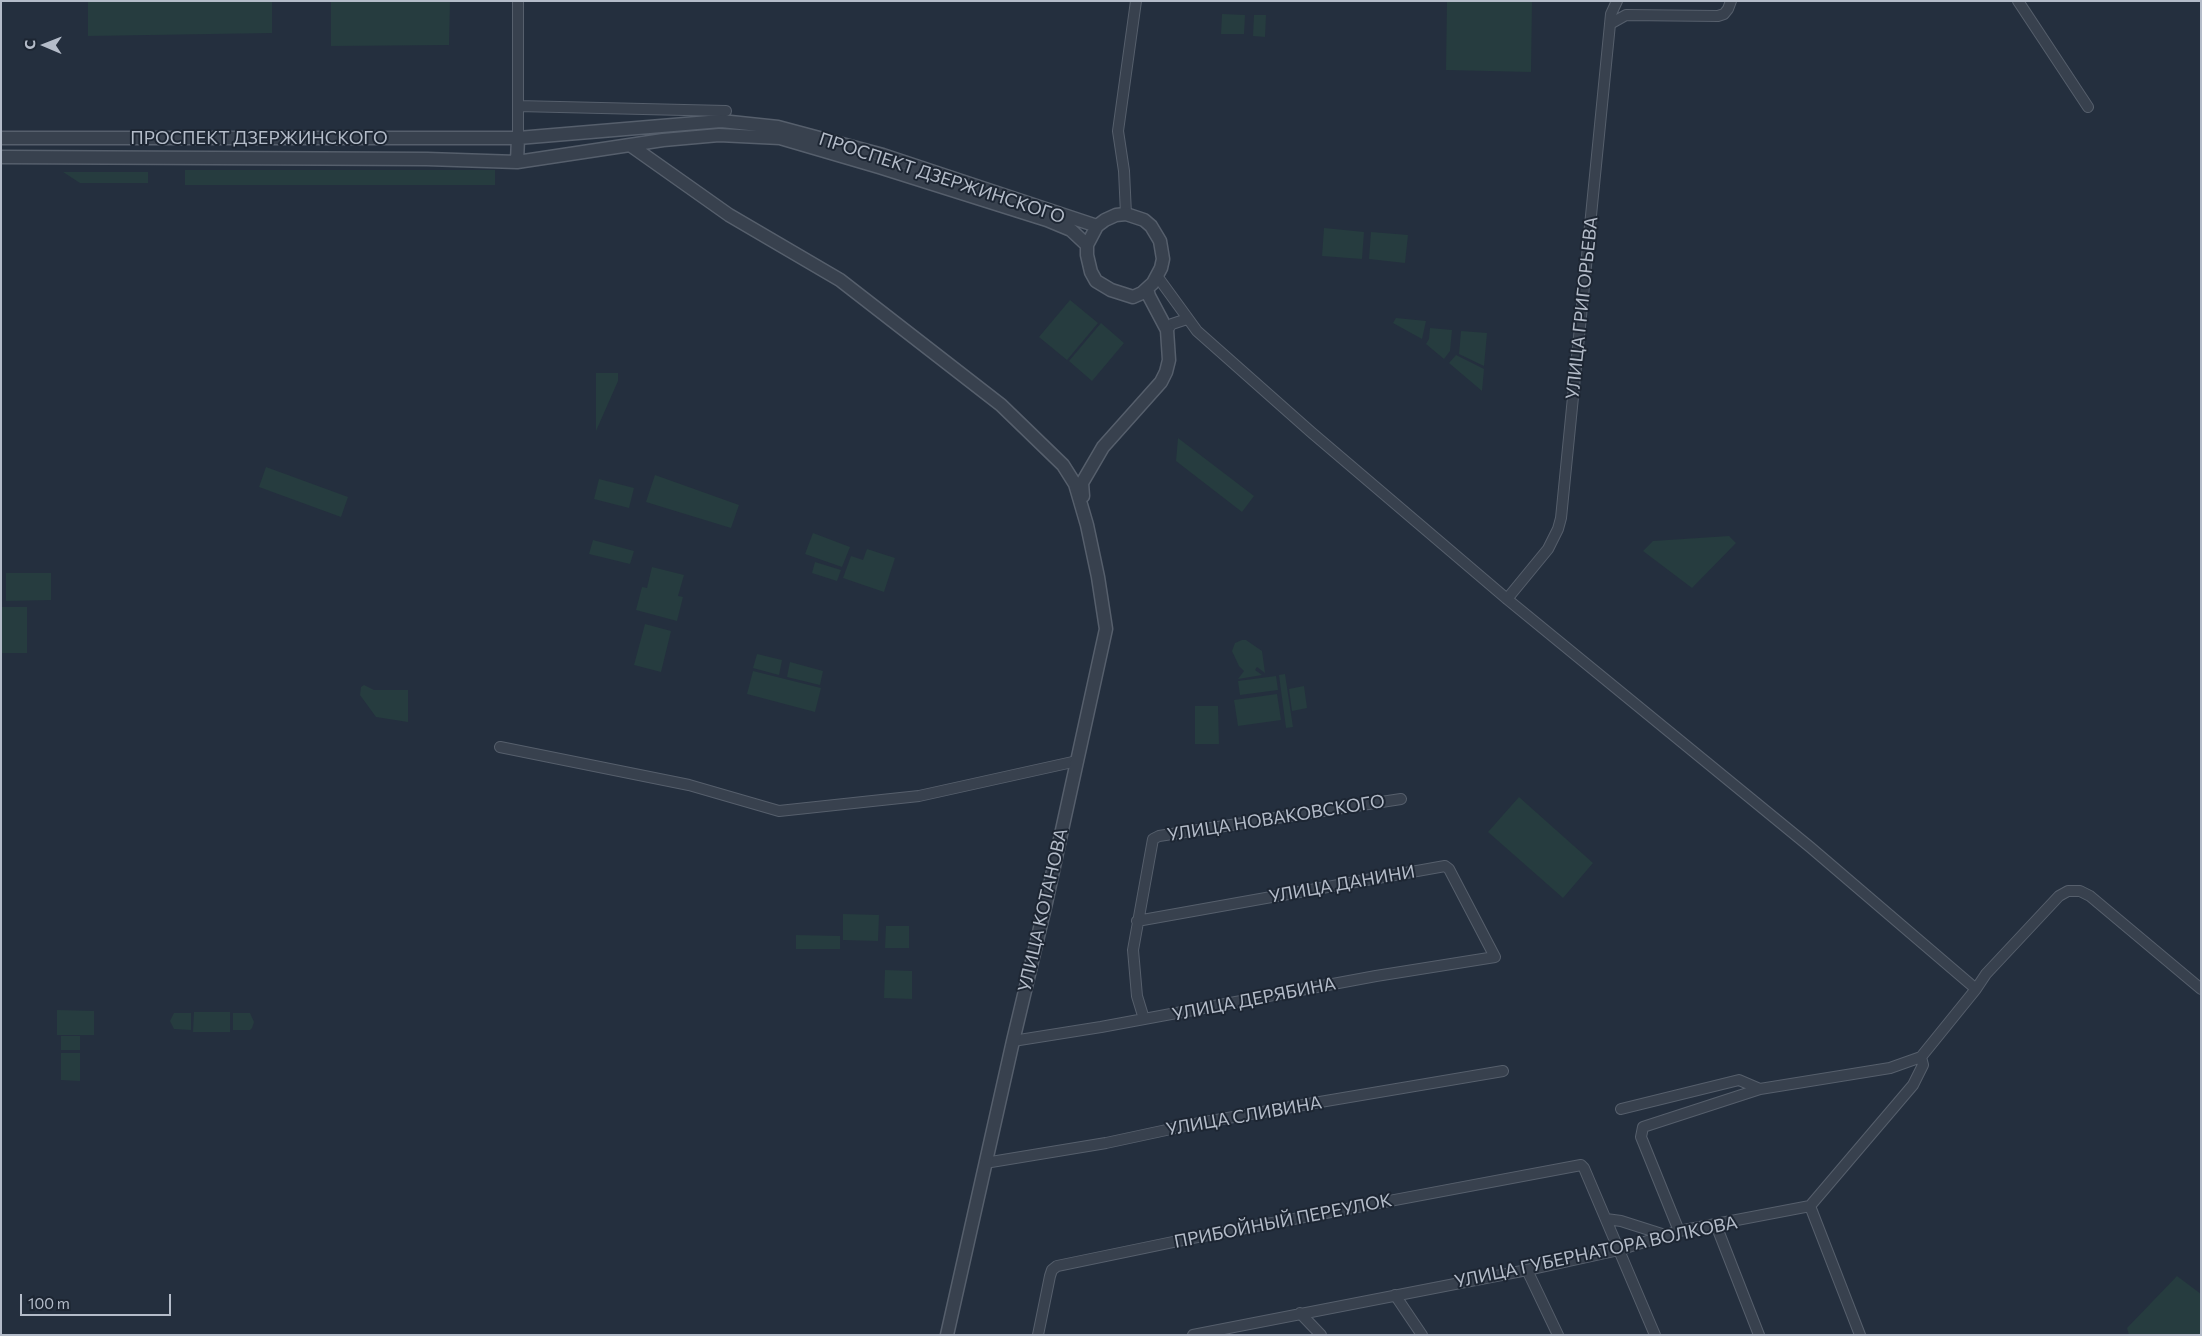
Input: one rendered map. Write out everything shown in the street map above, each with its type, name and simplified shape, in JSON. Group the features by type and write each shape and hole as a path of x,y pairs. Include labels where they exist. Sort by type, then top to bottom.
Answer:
{"street":[{"path":"517,162 518,1"},
{"path":"1126,214 1124,171 1118,131 1136,1"},
{"name":"УЛИЦА ГРИГОРЬЕВА","path":"1507,599 1548,549 1561,518 1611,14 1617,1"},
{"path":"1610,24 1626,16 1718,16 1728,9 1731,1"},
{"path":"2018,1 2088,107"},
{"path":"518,106 726,111"},
{"name":"ПРОСПЕКТ ДЗЕРЖИНСКОГО","path":"1,138 518,138 611,132 721,121 778,128 883,155 1097,226"},
{"name":"ПРОСПЕКТ ДЗЕРЖИНСКОГО","path":"1,157 417,159 517,162 648,142 719,135 780,138 879,166 1047,220 1071,230 1088,244"},
{"path":"648,142 646,149 651,159"},
{"path":"630,145 729,215 840,280 1001,405 1063,465 1075,484"},
{"path":"1075,484 1080,468 1126,410 1151,383 1158,369 1162,350 1162,330 1156,318 1133,297 1111,290 1096,281 1090,272 1087,255 1088,244 1097,226 1116,215 1126,214 1144,220 1157,233 1160,241 1163,260 1157,276 1147,288 1133,297"},
{"path":"1157,276 1197,331 1311,432 1507,599 1810,847 1976,989"},
{"path":"1098,577 1099,560 1082,483 1103,447 1161,382 1169,360 1167,330 1148,296 1147,288"},
{"path":"1167,330 1172,324 1187,319"},
{"path":"1063,465 1080,468"},
{"name":"УЛИЦА КОТАНОВА","path":"947,1335 1046,903 1106,629 1098,577 1075,484"},
{"path":"500,746 689,785 780,811 918,796 1077,761"},
{"name":"УЛИЦА НОВАКОВСКОГО","path":"1137,921 1153,839 1158,836 1401,799"},
{"name":"УЛИЦА ДАНИНИ","path":"1137,921 1445,866 1449,869 1495,957"},
{"path":"1679,1232 1641,1137 1643,1126 1760,1089 1890,1068 1922,1056 1986,974 2059,896 2068,891 2080,891 2090,896 2201,989"},
{"path":"1137,921 1133,950 1137,996 1144,1019"},
{"name":"УЛИЦА ДЕРЯБИНА","path":"1013,1041 1144,1019 1367,977 1495,957"},
{"path":"1860,1335 1810,1206 1913,1085 1924,1065 1922,1056"},
{"name":"УЛИЦА СЛИВИНА","path":"985,1163 1106,1143 1199,1123 1314,1102 1503,1071"},
{"path":"1621,1109 1739,1080 1760,1089"},
{"name":"ПРИБОЙНЫЙ ПЕРЕУЛОК","path":"1038,1335 1050,1276 1052,1270 1057,1266 1192,1238 1581,1165 1606,1219"},
{"name":"УЛИЦА ГУБЕРНАТОРА ВОЛКОВА","path":"1193,1335 1527,1270 1620,1250 1679,1232 1810,1206"},
{"path":"1606,1219 1621,1221 1667,1235"},
{"path":"1606,1219 1655,1335"},
{"path":"1716,1225 1759,1335"},
{"path":"1527,1270 1558,1335"},
{"path":"1395,1295 1422,1335"},
{"path":"1300,1313 1321,1335"}],"green space":[{"path":"88,1 272,1 272,33 88,36"},
{"path":"331,1 450,1 449,45 331,46"},
{"path":"1447,1 1532,1 1531,72 1446,70"},
{"path":"1222,14 1245,15 1244,34 1221,34"},
{"path":"1254,15 1266,15 1265,37 1253,36"},
{"path":"185,170 495,170 495,185 185,185"},
{"path":"63,172 148,172 148,183 80,183"},
{"path":"1324,228 1364,232 1362,259 1322,256"},
{"path":"1371,232 1408,235 1405,263 1369,259"},
{"path":"1070,300 1098,323 1067,360 1039,337"},
{"path":"1396,318 1426,321 1422,339 1393,323"},
{"path":"1101,323 1124,343 1092,381 1069,361"},
{"path":"1430,328 1452,330 1450,351 1444,359 1426,344 1429,339"},
{"path":"1461,331 1487,333 1484,366 1459,354"},
{"path":"1456,355 1484,369 1482,391 1449,363"},
{"path":"596,373 618,373 618,381 596,431"},
{"path":"1178,438 1254,496 1242,512 1176,461"},
{"path":"266,467 348,497 341,517 259,487"},
{"path":"655,475 739,505 731,528 646,502"},
{"path":"599,479 634,488 629,508 594,499"},
{"path":"813,533 850,547 842,567 805,554"},
{"path":"1729,536 1736,543 1692,588 1643,551 1653,541"},
{"path":"593,540 634,551 630,564 589,554"},
{"path":"867,549 895,558 884,592 843,578 851,556 863,560"},
{"path":"815,562 841,570 837,581 812,573"},
{"path":"652,567 684,575 678,596 683,597 677,621 636,610 642,587 647,588"},
{"path":"6,573 51,573 51,600 6,601"},
{"path":"1,607 27,607 27,653 1,653"},
{"path":"645,624 671,631 661,672 634,665"},
{"path":"1246,640 1262,651 1265,673 1257,667 1255,670 1262,675 1238,679 1244,671 1239,666 1232,651 1235,643"},
{"path":"757,654 782,660 779,675 753,668"},
{"path":"790,662 823,671 820,685 787,677"},
{"path":"753,671 821,688 815,712 747,694"},
{"path":"1285,674 1293,727 1286,728 1279,675"},
{"path":"1276,676 1278,690 1240,695 1238,681"},
{"path":"364,685 374,690 408,690 408,722 376,717 360,695 361,687"},
{"path":"1304,686 1307,708 1292,711 1289,689"},
{"path":"1277,694 1281,720 1238,726 1234,700"},
{"path":"1195,706 1218,706 1219,744 1195,744"},
{"path":"1519,797 1593,863 1563,898 1488,832"},
{"path":"843,914 879,915 878,941 843,940"},
{"path":"886,926 909,926 909,948 885,948"},
{"path":"796,935 840,936 840,949 796,949"},
{"path":"885,970 912,971 912,999 884,998"},
{"path":"57,1010 94,1011 94,1035 57,1035"},
{"path":"194,1012 230,1012 230,1032 193,1032"},
{"path":"174,1013 191,1013 191,1030 174,1029 170,1021"},
{"path":"233,1013 250,1013 254,1022 252,1028 250,1030 233,1030"},
{"path":"61,1036 80,1036 80,1050 61,1050"},
{"path":"61,1053 80,1053 80,1081 61,1080"},
{"path":"2177,1276 2201,1294 2201,1335 2129,1335 2127,1328"}]}
